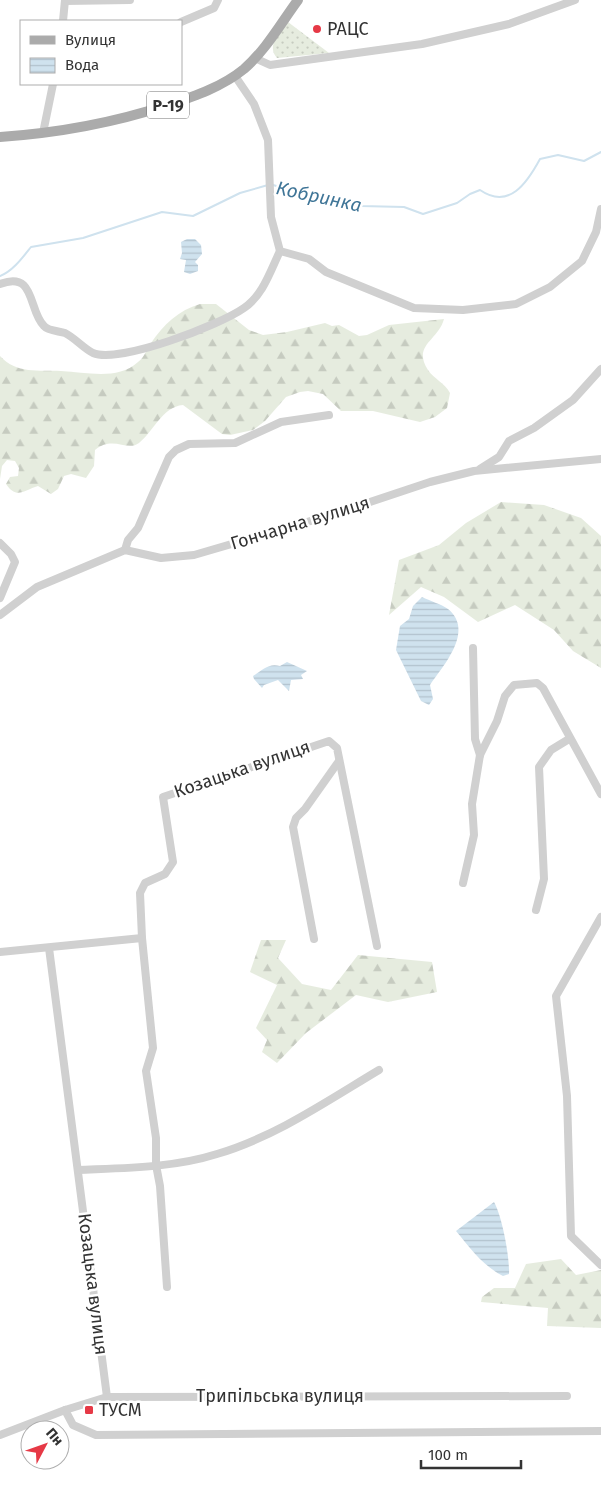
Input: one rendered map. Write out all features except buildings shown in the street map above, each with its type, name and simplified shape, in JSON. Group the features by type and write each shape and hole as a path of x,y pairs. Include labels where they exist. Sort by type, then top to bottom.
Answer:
{"main road":[{"name":"Р-19","path":"0,137 77,129 131,117 207,92 235,76 255,58 298,0"}],"street":[{"path":"63,20 65,0 130,0"},
{"path":"182,22 214,8 218,0"},
{"path":"255,58 270,65 422,44 510,24 575,0"},
{"path":"0,284 11,280 17,281 33,298 39,321 45,328 67,334 94,353 106,356 156,347 245,308 264,286 280,251 271,217 268,140 254,104 235,76"},
{"path":"43,132 53,85"},
{"path":"280,251 309,259 326,272 414,308 463,310 516,304 550,287 582,261 596,232 601,209"},
{"name":"Гончарна вулиця","path":"125,550 161,558 194,555 331,515 430,482 474,471 492,464 509,441 534,428 573,400 601,369"},
{"path":"0,615 37,587 125,550 128,540 138,528 169,457 176,450 189,444 235,443 281,422 329,414"},
{"name":"Гончарна вулиця","path":"474,471 601,459"},
{"path":"0,542 12,554 15,562 0,598"},
{"path":"473,648 475,739 480,755"},
{"path":"463,884 474,835 472,804 480,755 497,721 505,696 514,685 537,684 543,688 569,739 595,780 601,794"},
{"path":"536,910 544,879 539,767 551,750 569,739"},
{"name":"Козацька вулиця","path":"167,1287 160,1186 156,1166 156,1138 146,1071 152,1048 140,893 145,883 166,874 173,862 163,797 329,741 336,748 339,761"},
{"path":"314,939 293,827 296,818 305,809 339,761"},
{"path":"339,761 377,946"},
{"path":"601,917 556,996 567,1096 571,1236 601,1265"},
{"path":"0,952 142,938"},
{"name":"Козацька вулиця","path":"50,948 107,1397"},
{"path":"78,1170 156,1166 215,1155 251,1143 379,1070"},
{"name":"Трипільська вулиця","path":"0,1435 65,1410 107,1397 567,1396"},
{"path":"65,1410 73,1425 96,1435 601,1431"}],"green space":[{"path":"288,22 329,53 277,58 273,48 275,39"},
{"path":"200,304 216,304 249,330 263,335 287,332 325,323 332,326 339,325 359,336 367,335 389,325 444,319 437,333 424,349 423,355 428,370 450,393 447,408 435,417 420,422 373,411 341,411 323,394 308,391 286,397 265,421 253,430 230,435 222,434 183,405 169,410 139,443 130,446 108,444 95,450 94,466 86,478 71,474 64,476 58,489 51,494 38,486 17,493 10,489 6,484 10,477 18,476 19,468 15,461 7,460 2,466 0,479 0,356 13,366 28,370 101,374 121,372 130,368 144,356 151,343 166,324 178,314"},
{"path":"501,502 544,505 581,518 601,536 601,668 573,651 554,630 515,605 478,622 444,597 421,587 389,615 399,560 439,545 466,523"},
{"path":"261,940 286,940 278,958 302,984 331,990 358,955 432,962 437,992 388,1002 356,995 306,1033 277,1063 262,1052 267,1040 256,1028 277,985 250,972"},
{"path":"561,1259 576,1275 601,1270 601,1328 547,1326 548,1308 481,1302 482,1297 494,1288 515,1288 526,1264"}],"water":[{"path":"187,239 195,239 201,245 202,254 195,262 198,265 198,271 190,274 184,272 186,260 180,259 182,253 181,242"},
{"path":"422,597 448,609 456,618 458,627 458,638 454,648 430,685 433,699 429,705 421,701 396,650 400,626 409,619 413,606"},
{"path":"287,662 307,671 301,675 303,679 291,680 289,691 278,680 264,685 262,688 254,679 253,676 266,668 272,665 280,666"},
{"path":"494,1202 503,1227 508,1258 509,1274 503,1276 483,1262 456,1231"}],"waterway":[{"name":"Кобринка","path":"273,185 329,201 361,206 404,207 423,214 457,203 480,190 500,197 508,195 523,185 540,159 558,155 584,161 601,152"},
{"name":"Кобринка","path":"0,276 13,267 31,247 83,238 162,212 193,216 240,193 268,185"}],"place":[{"name":"РАЦС","path":"317,29"},
{"name":"ТУСМ","path":"89,1410"}]}
